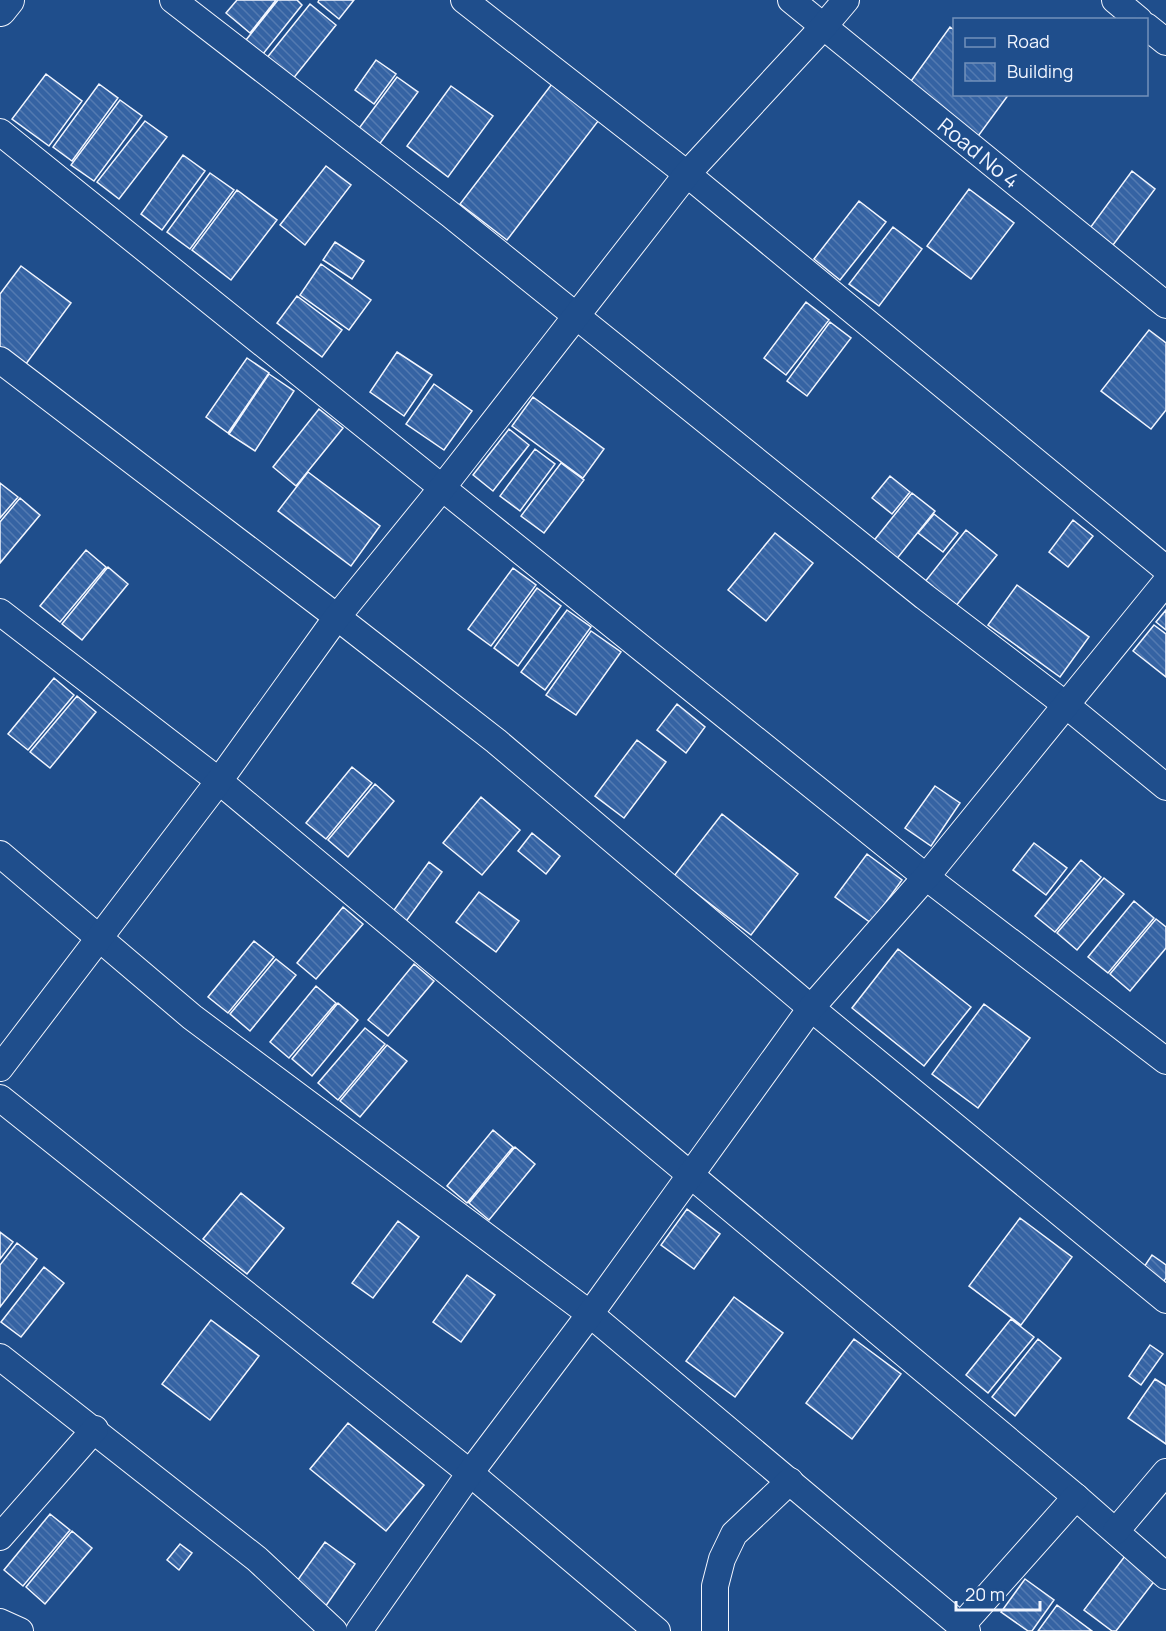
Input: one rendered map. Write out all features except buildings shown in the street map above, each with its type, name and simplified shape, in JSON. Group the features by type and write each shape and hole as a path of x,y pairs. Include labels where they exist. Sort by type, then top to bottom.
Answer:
{"street":[{"path":"0,9 8,0"},
{"path":"173,0 451,215 924,597 1066,705 1166,787"},
{"path":"464,0 687,174 1166,569"},
{"name":"Road No 4","path":"791,0 1162,295"},
{"path":"0,1068 219,781 338,617 442,488 687,174 846,0"},
{"path":"1115,0 1136,18"},
{"path":"1148,28 1166,42"},
{"path":"0,132 926,877 1166,1061"},
{"path":"0,360 338,617 496,741 811,1008 1166,1300"},
{"path":"359,1631 470,1473 590,1314 811,1008 926,877 1166,582"},
{"path":"0,612 219,781 1076,1497 1166,1576"},
{"path":"0,854 192,1017 590,1314 965,1628 1076,1497"},
{"path":"0,1098 470,1473 657,1631"},
{"path":"0,1357 95,1429 257,1559 334,1631"},
{"path":"0,1537 95,1429"},
{"path":"1116,1531 1166,1472"},
{"path":"715,1631 715,1586 722,1559 734,1534 790,1481"},
{"path":"0,1622 20,1631"}]}
